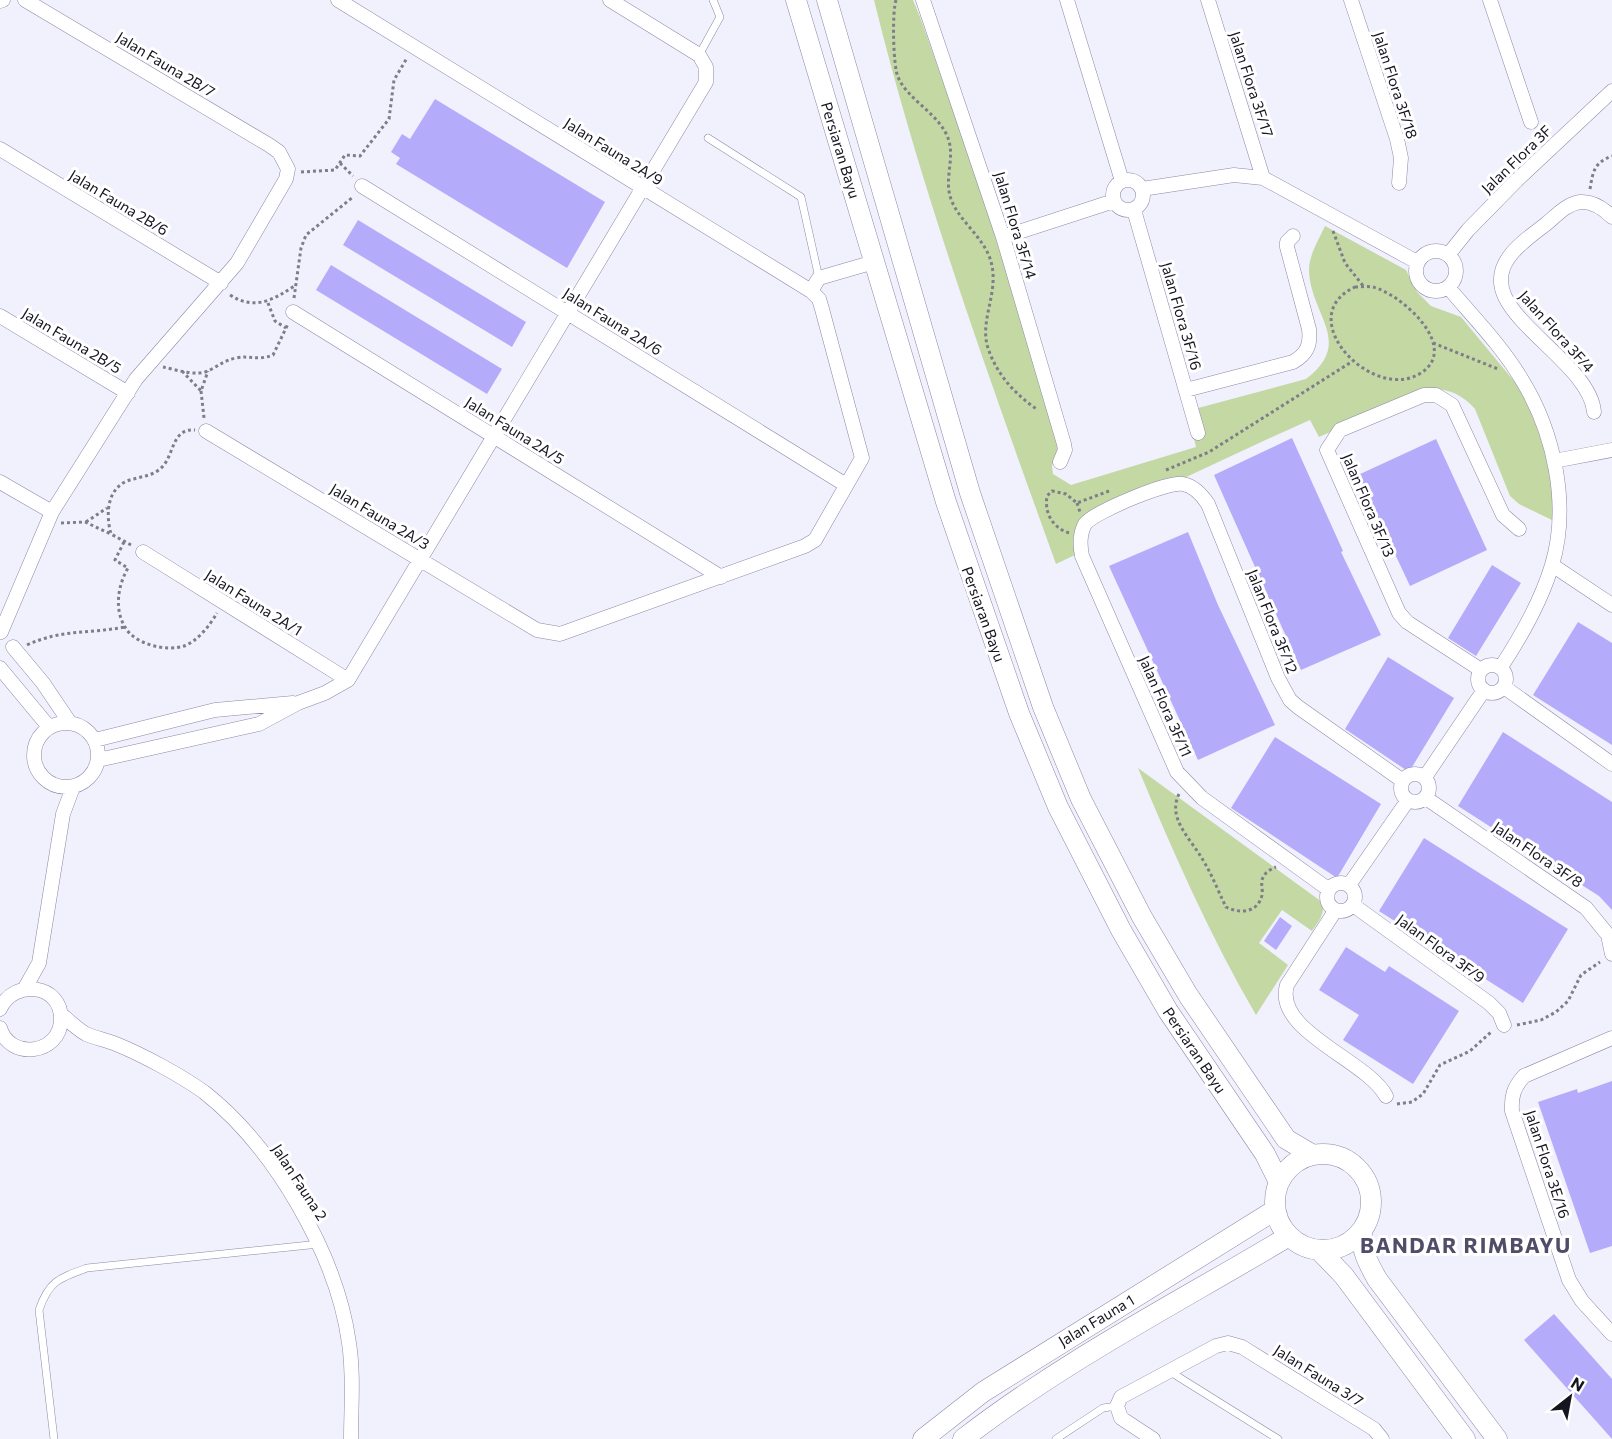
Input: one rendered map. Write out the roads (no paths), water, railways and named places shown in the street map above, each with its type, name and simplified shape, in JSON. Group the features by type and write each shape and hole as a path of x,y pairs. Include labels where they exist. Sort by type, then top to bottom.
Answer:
{"main road":[{"name":"Persiaran Bayu","path":"796,0 962,551 1019,713 1058,807 1120,930 1168,1011 1265,1154 1279,1182"},
{"name":"Persiaran Bayu","path":"827,0 970,493 1043,707 1081,799 1142,917 1188,995 1286,1139 1313,1155"},
{"path":"1362,1232 1350,1243 1335,1249 1318,1250 1303,1246 1289,1236 1275,1210 1279,1182 1287,1170 1298,1161 1313,1155 1330,1155 1346,1160 1363,1177 1371,1200 1369,1217 1362,1232 1361,1245 1366,1260 1377,1279 1497,1439"},
{"name":"Jalan Fauna 1","path":"923,1439 992,1386 1275,1210"},
{"path":"963,1439 999,1411 1091,1353 1186,1294 1289,1236"},
{"path":"1318,1250 1344,1276 1465,1439"}],"street":[{"name":"Jalan Fauna 2B/7","path":"25,0 269,145 287,165 286,179 237,263 221,283"},
{"name":"Jalan Fauna 2A/9","path":"338,0 812,291"},
{"path":"98,760 260,724 348,680 706,82 706,67 699,55 610,0"},
{"name":"Jalan Flora 3F/14","path":"923,0 1003,237 1057,419 1065,450 1060,462"},
{"path":"1067,0 1122,181"},
{"name":"Jalan Flora 3F/17","path":"1208,0 1263,178"},
{"name":"Jalan Flora 3F/18","path":"1351,0 1397,138 1401,158 1399,183"},
{"path":"1491,0 1531,122"},
{"name":"Jalan Flora 3F","path":"1448,255 1468,230 1517,180 1612,91"},
{"name":"Jalan Fauna 2B/6","path":"0,149 221,283"},
{"path":"1142,189 1234,176 1263,178 1418,262"},
{"path":"1122,181 1134,181 1142,189 1143,201 1134,210 1122,210 1114,201 1113,190 1122,181"},
{"name":"Jalan Fauna 2A/6","path":"363,186 846,485"},
{"path":"1003,237 1114,201"},
{"name":"Jalan Flora 3F/4","path":"1594,412 1585,387 1515,312 1501,286 1501,274 1512,251 1569,205 1588,203 1599,206 1612,217"},
{"name":"Jalan Flora 3F/16","path":"1134,210 1198,433"},
{"path":"1186,390 1293,362 1305,352 1310,342 1309,329 1287,247 1287,242 1293,236"},
{"path":"1433,251 1448,255 1456,271 1455,278 1448,287 1437,291 1425,288 1418,280 1418,262 1424,255 1433,251"},
{"path":"721,577 805,546 815,540 863,453 819,299 812,291 819,278 874,262"},
{"path":"51,784 73,787 90,778 98,760 95,740 89,732 70,723 8,636 0,632 49,518 128,393 150,363 221,283"},
{"path":"1448,287 1522,380 1540,413 1554,461 1559,515 1552,565 1534,610 1501,668"},
{"name":"Jalan Fauna 2A/5","path":"293,312 721,577"},
{"name":"Jalan Fauna 2B/5","path":"0,316 128,393"},
{"name":"Jalan Flora 3F/13","path":"1481,670 1407,622 1399,613 1327,450 1340,430 1424,395 1436,395 1452,405 1503,515 1519,529"},
{"name":"Jalan Fauna 2A/3","path":"206,431 537,630 560,634 721,577"},
{"path":"1554,461 1612,450"},
{"path":"0,482 49,518"},
{"name":"Jalan Flora 3F/12","path":"1133,499 1177,484 1189,486 1199,493 1208,504 1278,678 1290,700 1403,781"},
{"name":"Jalan Flora 3F/11","path":"1133,499 1102,513 1085,525 1081,549 1177,772 1202,798 1293,866 1328,889"},
{"name":"Jalan Fauna 2A/1","path":"143,552 348,680"},
{"path":"1552,565 1612,605"},
{"path":"15,648 11,657 0,667 49,727"},
{"path":"1490,665 1501,668 1506,677 1504,687 1494,693 1484,690 1478,680 1481,670 1490,665"},
{"path":"1504,687 1612,764"},
{"path":"1425,777 1484,690"},
{"path":"95,740 215,710 298,703"},
{"path":"63,814 51,784 36,767 34,756 40,735 49,727 70,723"},
{"path":"1411,774 1425,777 1430,787 1426,798 1418,802 1408,800 1401,792 1403,781 1411,774"},
{"path":"0,1009 10,995 24,988 39,963 63,814 73,787"},
{"name":"Jalan Flora 3F/8","path":"1426,798 1586,908 1608,935 1608,957"},
{"path":"1349,885 1408,800"},
{"path":"1340,883 1349,885 1354,893 1353,905 1345,911 1335,911 1328,904 1328,889 1340,883"},
{"name":"Jalan Flora 3F/9","path":"1353,905 1489,1003 1499,1013 1504,1024"},
{"path":"1335,911 1287,985 1284,995 1286,1004 1298,1022 1372,1077 1386,1096"},
{"name":"Jalan Fauna 2","path":"39,963 48,994 58,1006 61,1014 84,1033 116,1044 203,1092 243,1130 272,1163 319,1244 349,1342 353,1387 351,1439"},
{"path":"24,988 48,994"},
{"path":"55,1037 61,1014"},
{"name":"Jalan Fauna 2","path":"0,1030 12,1045 27,1050 43,1047 55,1037 84,1033"},
{"name":"Jalan Flora 3E/16","path":"1612,1038 1569,1054 1524,1076 1513,1093 1512,1111 1569,1280 1582,1301 1612,1334"},
{"name":"Jalan Fauna 3/7","path":"1169,1371 1216,1346 1234,1343 1374,1429 1382,1439"},
{"path":"1153,1439 1121,1418 1117,1406 1126,1393 1169,1371"}],"lane":[{"path":"699,55 720,17 713,0"},
{"path":"708,138 801,197 819,278"},
{"path":"54,1439 39,1310 46,1290 62,1277 87,1268 319,1244"},
{"path":"1169,1371 1278,1439"},
{"path":"1056,1439 1103,1408 1117,1406"}],"district":[{"name":"BANDAR RIMBAYU","path":"1466,1244"}]}
